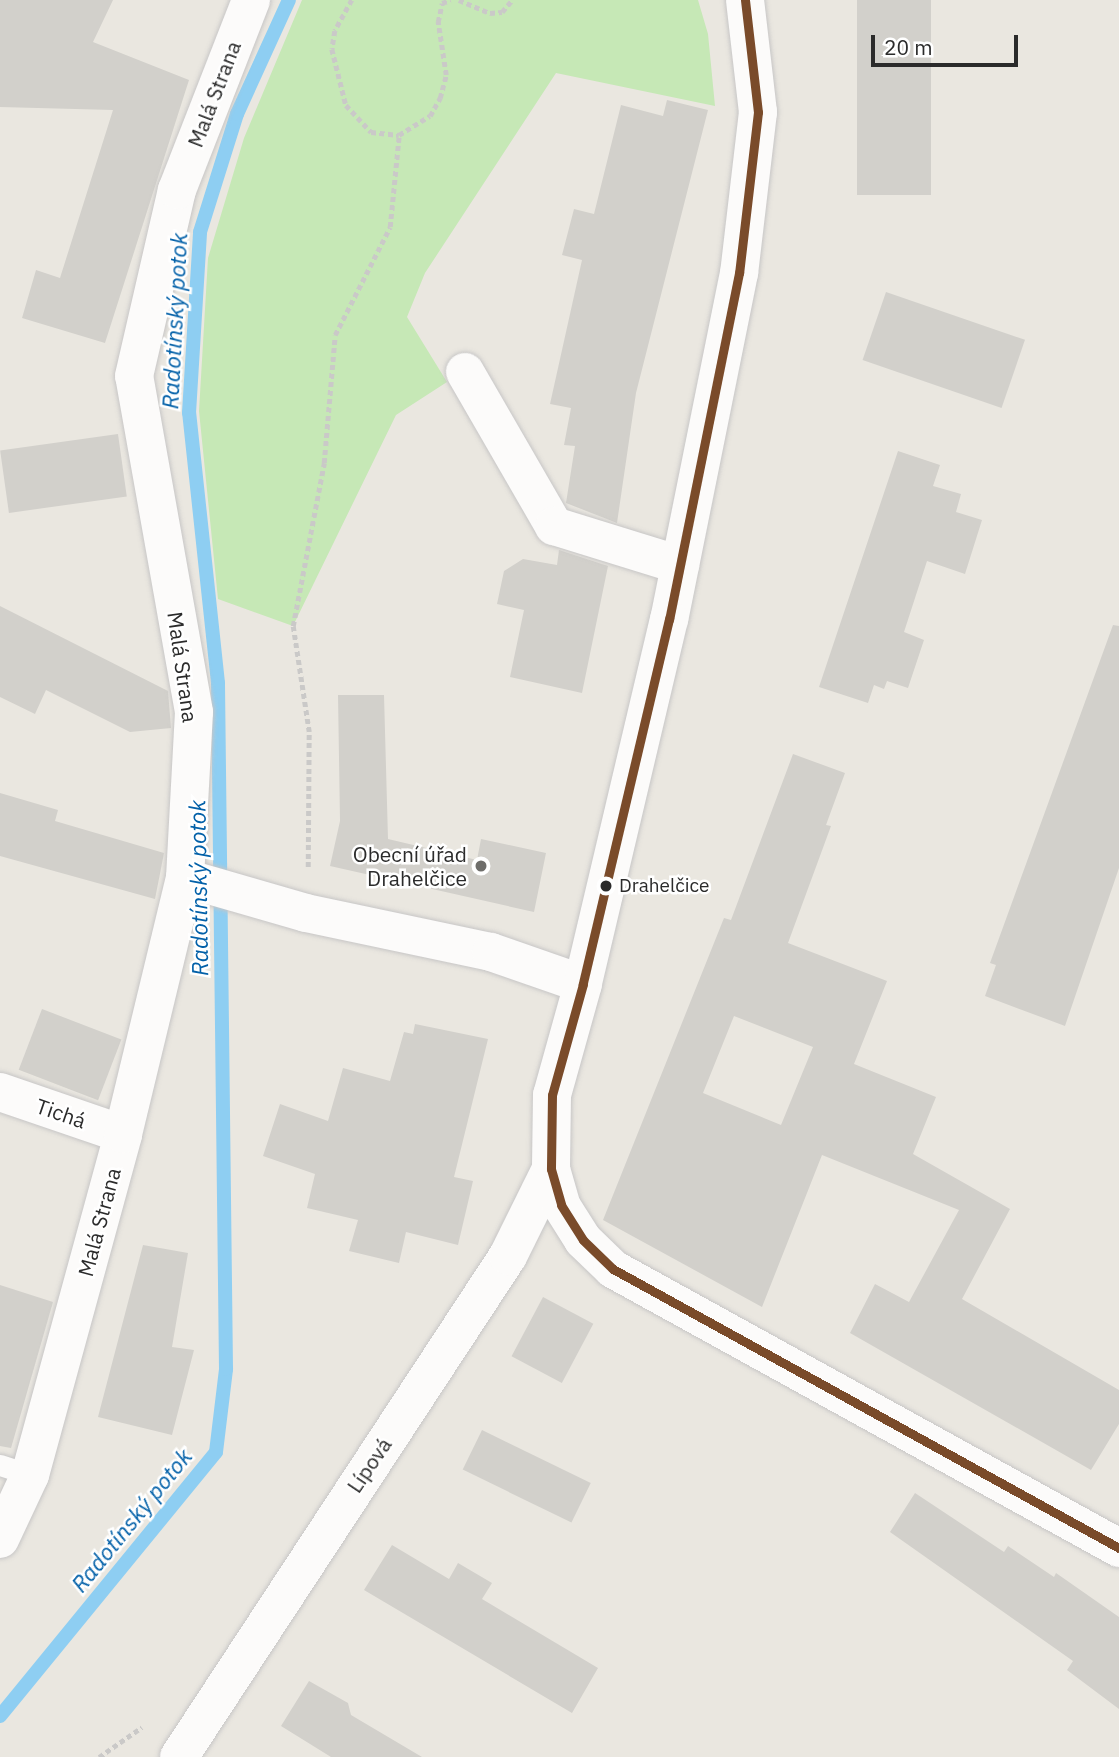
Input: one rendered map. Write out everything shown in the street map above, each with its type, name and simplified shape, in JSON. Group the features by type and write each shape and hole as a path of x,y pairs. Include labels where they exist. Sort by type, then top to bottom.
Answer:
{"street":[{"name":"Malá Strana","path":"0,1539 15,1470 123,1134 194,881 194,712 134,376 177,190 251,0"},
{"path":"745,0 758,112 739,273 680,565 583,984 552,1095 551,1169 561,1205 575,1229 613,1269 1119,1548"},
{"path":"465,372 554,526 680,565"},
{"path":"194,881 306,913 491,952 583,984"},
{"name":"Tichá","path":"0,1092 123,1134"},
{"name":"Lípová","path":"179,1757 508,1256 551,1169"}],"path":[{"path":"352,0 335,31 332,49 346,105 371,132 399,135 430,116 440,98 446,75 438,22 442,3 452,0"},
{"path":"460,0 490,13 502,12 510,0"},
{"path":"306,913 309,732 293,626 324,463 335,335 390,227 399,135"}],"green space":[{"path":"302,0 698,0 708,34 715,106 556,73 425,273 407,317 447,382 396,415 293,626 218,599 199,411 208,258 244,138"}],"building":[{"path":"0,0 113,0 93,42 189,80 105,343 22,318 36,270 60,278 113,110 0,107"},
{"path":"857,0 931,0 931,195 857,195"},
{"path":"667,100 708,110 636,393 617,523 566,503 575,446 564,445 571,408 550,404 582,260 562,255 574,209 594,214 621,105 663,116"},
{"path":"886,292 1025,340 1002,408 863,360"},
{"path":"118,434 127,496 9,513 0,451"},
{"path":"898,451 940,465 933,486 961,494 956,512 982,520 965,574 927,561 904,632 924,640 908,688 887,681 884,689 874,685 868,703 819,687"},
{"path":"559,550 608,566 582,693 510,677 524,610 497,604 504,571 523,559 557,565"},
{"path":"0,606 168,691 171,728 130,732 46,690 35,714 0,697"},
{"path":"1113,625 1119,626 1119,868 1065,1026 985,996 996,965 990,963"},
{"path":"338,695 384,695 388,839 477,860 481,839 546,853 534,912 330,866 340,821"},
{"path":"793,754 845,773 826,825 831,826 788,943 887,981 854,1064 936,1097 913,1154 1010,1209 962,1299 1119,1390 1119,1424 1091,1470 850,1333 875,1284 909,1302 959,1210 822,1155 762,1307 603,1220 724,918 731,920","holes":["734,1016 813,1047 781,1125 703,1093"]},
{"path":"0,793 58,810 55,821 164,853 155,899 0,856"},
{"path":"42,1009 121,1039 98,1100 19,1070"},
{"path":"415,1024 488,1039 454,1177 473,1181 458,1245 406,1232 399,1263 349,1251 358,1220 307,1208 315,1174 263,1156 280,1104 328,1121 343,1068 390,1081 404,1032 413,1034"},
{"path":"143,1245 188,1253 172,1347 194,1350 172,1435 98,1417"},
{"path":"0,1285 53,1302 11,1448 0,1446"},
{"path":"543,1297 593,1324 562,1383 512,1356"},
{"path":"482,1430 591,1483 571,1523 463,1470"},
{"path":"915,1493 1004,1552 1008,1546 1054,1577 1056,1573 1119,1617 1119,1709 1067,1670 1073,1661 890,1532"},
{"path":"392,1545 449,1579 458,1563 492,1583 482,1599 598,1668 572,1713 364,1590"},
{"path":"309,1681 348,1703 351,1715 422,1757 331,1757 281,1726"}],"waterway":[{"name":"Radotínský potok","path":"0,1716 216,1452 226,1369 218,683 189,413 200,232 237,114 289,0"}],"transit line":[{"path":"745,0 758,112 739,273 669,619 583,984 552,1095 551,1169 561,1205 583,1240 613,1269 1119,1548"}],"place":[{"name":"Obecní úřad Drahelčice","path":"481,866"},
{"name":"Drahelčice","path":"606,886"}]}
